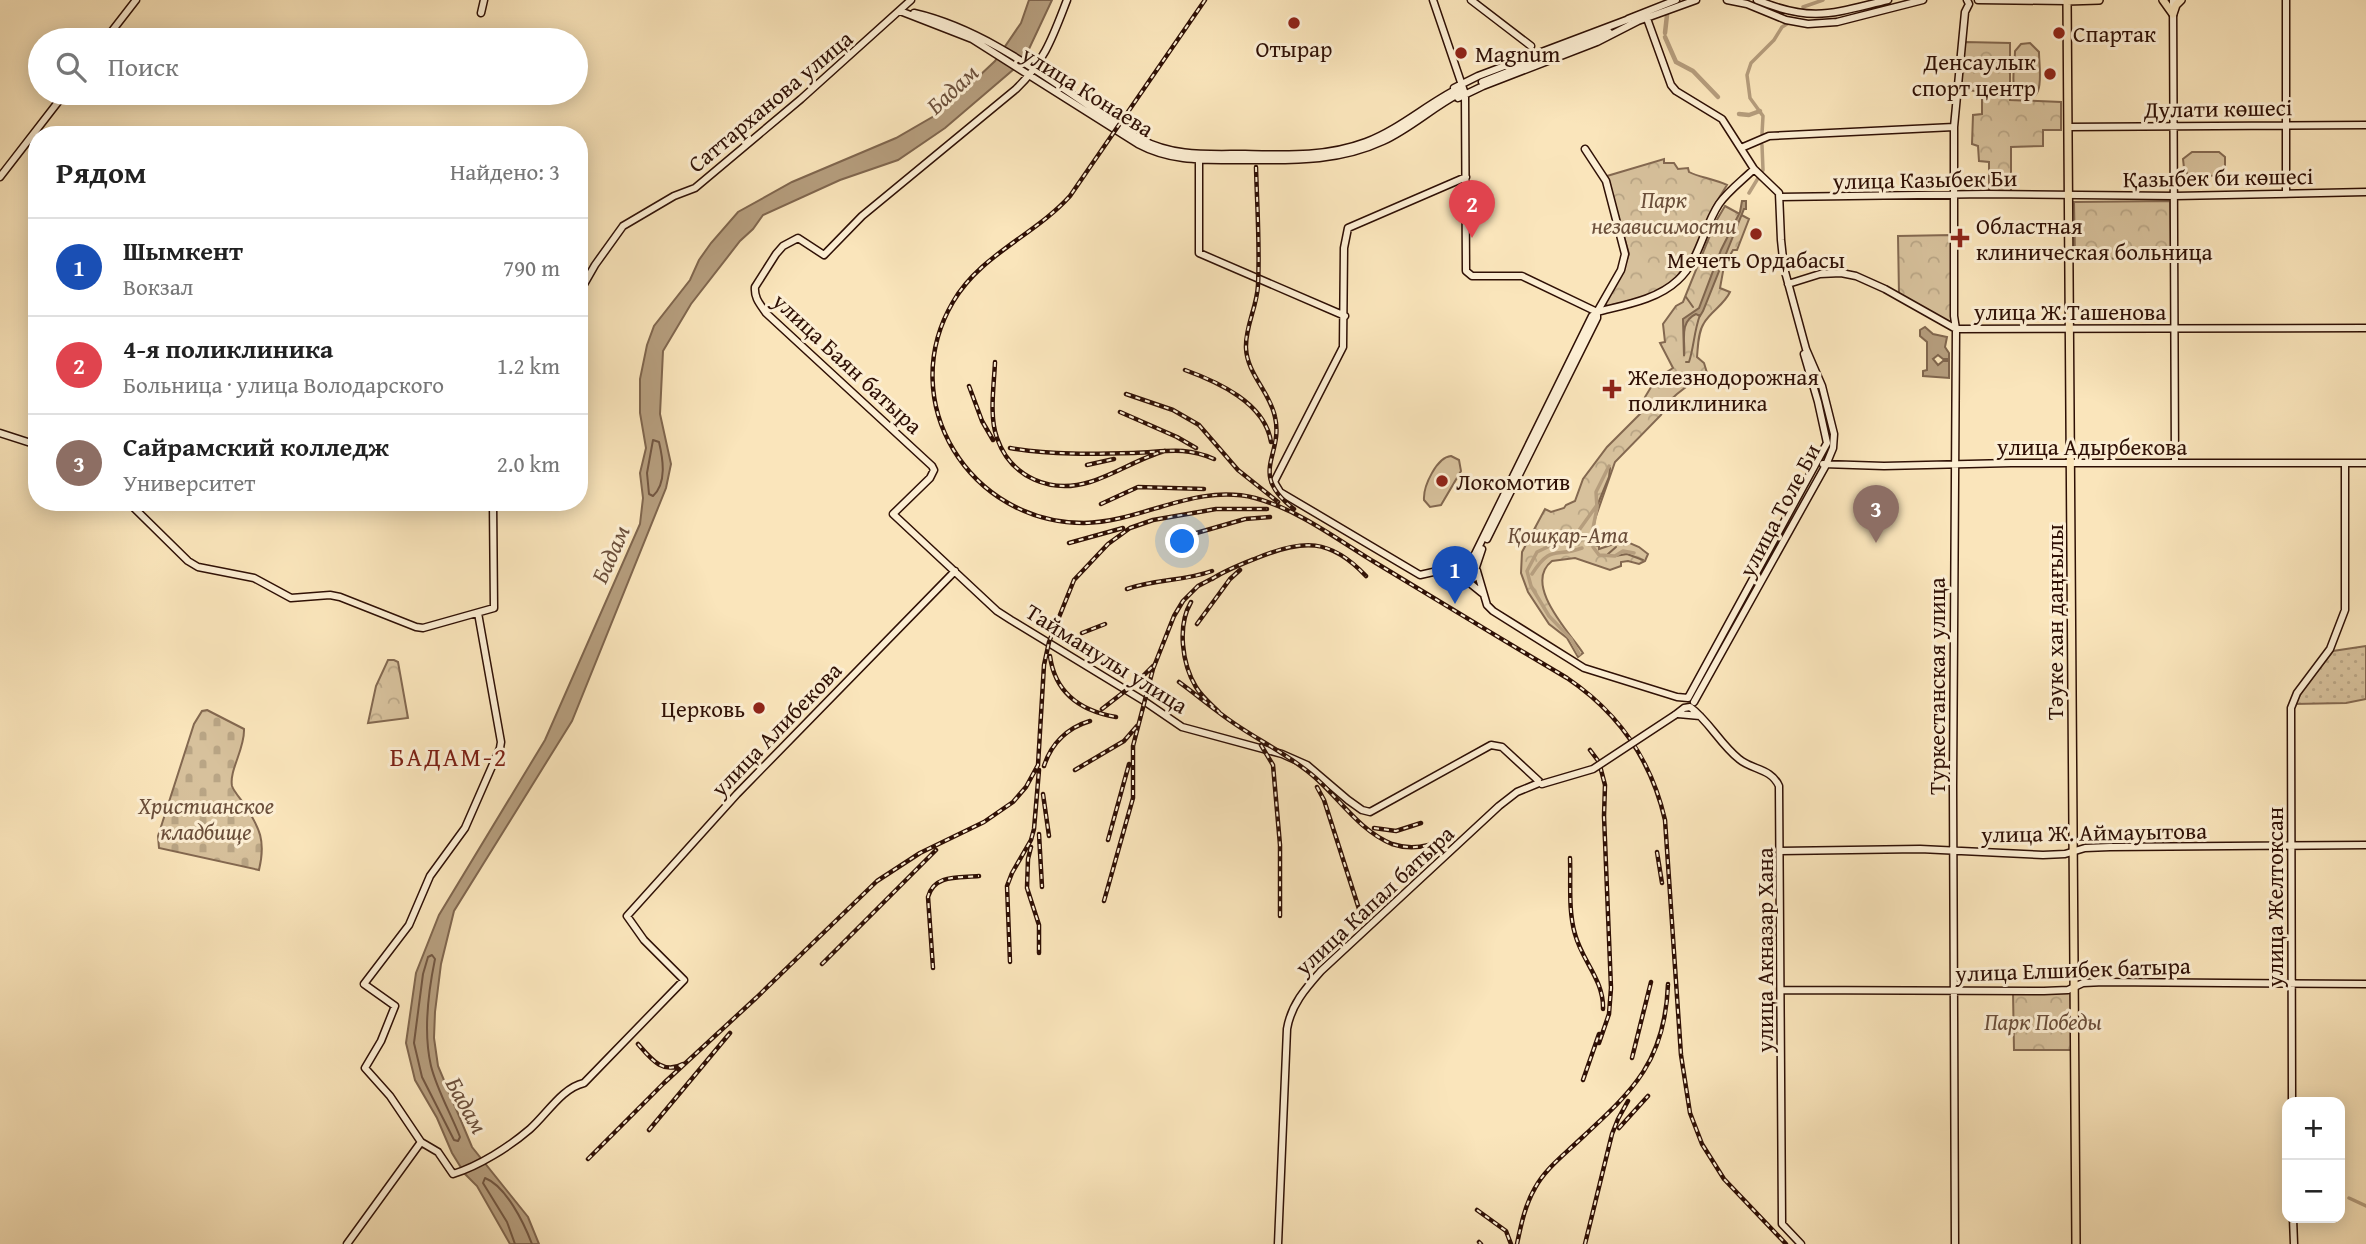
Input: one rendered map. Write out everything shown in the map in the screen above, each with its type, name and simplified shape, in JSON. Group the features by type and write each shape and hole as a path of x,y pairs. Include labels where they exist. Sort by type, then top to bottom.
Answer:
{"main road":[{"path":"2068,2 2099,0"},
{"path":"2163,0 2173,14 2181,0"},
{"name":"Тәуке хан даңғылы","path":"2068,2 2073,852"},
{"name":"Тәуке хан даңғылы","path":"2071,464 2077,1244"}],"street":[{"path":"114,28 136,0"},
{"path":"481,13 484,0"},
{"path":"911,0 913,8 922,15"},
{"name":"Саттарханова улица","path":"588,279 612,240 626,224 674,196 695,188 801,99 911,0"},
{"path":"1016,89 1047,50 1067,0"},
{"path":"1433,0 1463,88 1466,271 1472,276 1522,276 1597,312 1645,299 1680,279 1694,257 1719,204 1755,170"},
{"path":"1471,0 1531,46"},
{"path":"1653,0 1660,10"},
{"path":"1653,34 1660,10 1676,0"},
{"path":"1231,160 1238,163 1303,164 1353,155 1395,138 1448,104 1463,88 1544,63 1597,42 1646,15 1696,0"},
{"path":"1727,0 1808,24 1929,0"},
{"path":"1739,0 1785,18 1845,18"},
{"path":"1757,0 1798,14 1820,18 1888,0"},
{"path":"1764,0 1796,11 1816,12 1876,0"},
{"name":"Туркестанская улица","path":"1955,1244 1953,990 1956,328 1953,195 1954,127 1965,12 1969,4 1967,0"},
{"path":"1965,12 1979,0 2068,2"},
{"path":"2173,0 2175,463"},
{"path":"2286,0 2286,194"},
{"name":"улица Конаева","path":"901,10 922,15 987,44 1154,147 1201,157 1303,161 1352,153 1403,131 1463,88"},
{"name":"улица Конаева","path":"901,10 987,44"},
{"path":"1646,15 1671,85 1676,91 1717,115 1755,170 1774,187 1780,197"},
{"path":"1345,316 1199,253 1201,157 1213,152 1303,152 1349,145 1390,128 1463,88 1630,23 1646,25 1653,34"},
{"name":"улица Конаева","path":"1030,71 1048,86 1152,152 1179,159 1201,157"},
{"path":"1016,89 1034,82 1048,86"},
{"name":"улица Баян батыра","path":"893,514 930,478 934,470 766,313 754,294 755,287 783,246 798,238 824,255 862,216 1016,89"},
{"path":"39,126 56,105"},
{"name":"Дулати көшесі","path":"2069,127 2366,125"},
{"path":"1741,148 1769,136 1954,127"},
{"path":"0,177 28,141"},
{"path":"1464,579 1461,571 1475,554 1592,316 1621,270 1625,254 1606,181 1585,149"},
{"path":"1466,177 1348,229 1344,248 1343,347 1274,481 1280,492 1420,575 1466,564 1476,568"},
{"path":"1774,187 1794,197"},
{"name":"Қазыбек би көшесі","path":"2069,196 2366,192"},
{"path":"1953,205 1963,195"},
{"name":"улица Казыбек Би","path":"1780,197 2069,196"},
{"name":"улица Толе Би","path":"1541,784 1593,769 1677,715 1688,703 1827,443 1788,284 1781,240 1780,197"},
{"path":"1780,206 1794,197"},
{"name":"улица Ж.Ташенова","path":"1788,284 1820,274 1841,273 1856,276 1956,328 2366,328"},
{"name":"улица Толе Би","path":"1733,622 1759,585 1826,465 1834,443 1822,386 1806,349 1788,284"},
{"path":"1464,579 1474,579 1479,555 1597,318 1597,312"},
{"path":"0,433 28,442"},
{"name":"улица Адырбекова","path":"1818,463 2366,463"},
{"name":"улица Желтоксан","path":"2292,1097 2291,708 2297,693 2330,649 2345,610 2345,463"},
{"path":"137,511 193,565 254,578 292,598 330,595 340,597 376,613 424,628 494,608 493,511"},
{"name":"Тайманулы улица","path":"893,514 1011,621 1182,727 1281,754 1307,765 1366,812 1492,745 1502,747 1541,784"},
{"path":"1476,568 1478,585 1493,611 1584,668 1688,703"},
{"path":"1452,569 1464,579 1478,585"},
{"name":"улица Алибекова","path":"421,1142 438,1152 453,1174 490,1156 530,1129 574,1085 584,1083 684,980 644,940 627,916 745,785 955,571"},
{"path":"1753,580 1759,585"},
{"path":"347,1244 421,1142 390,1096 365,1068 381,1041 395,1006 364,984 409,925 430,876 465,828 500,747 478,613"},
{"name":"улица Акназар Хана","path":"1688,703 1740,760 1770,774 1777,781 1780,795 1782,1224 1801,1244"},
{"path":"1677,715 1701,716"},
{"name":"улица Капал батыра","path":"1278,1244 1287,1029 1298,998 1321,971 1499,806 1517,792 1541,784"},
{"name":"улица Ж. Аймауытова","path":"1780,851 1898,849 2043,855 2110,847 2366,845"},
{"name":"улица Елшибек батыра","path":"1782,990 2044,991 2068,990 2083,983 2104,982 2366,984"},
{"path":"2294,1223 2294,1244"}],"green space":[{"path":"1965,42 2010,43 2010,100 2061,102 2061,130 2043,130 2043,146 2011,147 2011,191 1989,191 1989,162 1979,161 1978,146 1972,144 1973,115 1982,114 1982,92 1960,89"},
{"path":"2030,43 2039,52 2040,82 2036,94 2026,98 2015,91 2013,72 2015,51 2021,44"},
{"path":"2192,152 2219,152 2225,157 2225,171 2217,176 2188,175 2183,159"},
{"name":"Парк независимости","path":"1664,159 1664,163 1674,163 1678,169 1688,168 1693,174 1727,185 1714,206 1697,247 1674,281 1646,297 1608,306 1605,304 1629,254 1607,176"},
{"path":"2170,201 2171,258 2075,259 2074,202"},
{"name":"Қошқар-Ата","path":"1725,206 1749,219 1737,250 1733,250 1724,266 1720,288 1730,292 1702,327 1697,357 1704,363 1708,376 1695,380 1666,404 1661,415 1615,462 1595,519 1594,545 1599,546 1599,549 1614,544 1616,537 1648,554 1645,561 1639,564 1621,562 1621,566 1610,570 1575,558 1552,561 1544,571 1542,582 1545,595 1551,608 1583,653 1578,657 1567,638 1549,624 1528,592 1521,573 1522,552 1545,509 1551,512 1575,501 1583,479 1607,447 1643,411 1645,397 1656,379 1673,368 1660,343 1665,342 1663,324 1676,306 1683,302 1715,223"},
{"path":"1952,235 1952,325 1899,295 1898,236"},
{"name":"Локомотив","path":"1451,456 1459,460 1461,471 1441,505 1430,507 1424,500 1428,480 1441,461"},
{"path":"2366,646 2366,699 2346,703 2295,704 2333,651"},
{"path":"388,660 398,662 408,718 368,723 376,686"},
{"name":"Христианское кладбище","path":"207,710 244,729 232,786 254,820 260,835 262,851 259,870 159,848 158,836 194,724 202,711"},
{"name":"Парк Победы","path":"2072,991 2072,1050 2014,1050 2013,992"}],"water":[{"path":"1029,0 1052,0 1029,49 1014,69 945,128 898,160 840,180 763,215 691,304 663,351 660,414 671,464 666,488 572,721 454,911 441,964 434,1038 438,1066 472,1147 528,1217 539,1244 510,1244 477,1186 465,1174 452,1153 437,1118 415,1080 406,1043 416,973 439,915 545,740 640,524 643,498 640,473 646,448 640,413 640,379 654,326 690,280 711,243 738,212 792,182 896,138 941,112 995,61 1021,23"},
{"path":"1742,201 1746,201 1746,209 1703,311 1700,316 1696,314 1687,322 1684,356 1683,319 1699,308 1721,250 1740,212"},
{"path":"1925,327 1933,334 1947,337 1945,347 1949,359 1938,355 1933,359 1938,365 1949,361 1949,378 1923,376 1923,371 1927,370 1927,342 1920,336 1920,330"}],"waterway":[{"path":"1803,7 1823,0"},
{"path":"1665,33 1667,15"},
{"path":"1774,40 1787,24"},
{"path":"1665,37 1676,62 1693,71 1718,97"},
{"path":"1762,134 1763,116 1750,98 1747,75 1751,63 1774,40"},
{"path":"1739,114 1749,115 1760,111"},
{"path":"1749,193 1763,170 1762,145"},
{"path":"1686,297 1693,307"},
{"path":"1686,362 1689,362 1700,315"},
{"path":"1609,466 1596,492 1593,547 1599,555 1615,556 1623,551 1634,553"},
{"path":"1597,506 1610,468"},
{"path":"1579,654 1571,639 1549,616 1531,586 1527,571 1537,552 1577,533 1597,505"},
{"path":"1608,554 1616,547"},
{"path":"1532,574 1549,555 1582,548"},
{"path":"1615,556 1627,554 1643,560"},
{"path":"2349,1198 2366,1206"}],"railway":[{"path":"1205,0 1070,196 978,271 953,302 937,340 933,379 938,416 954,450 977,479 1007,503 1043,518 1084,523 1106,521 1211,495 1233,495 1271,503 1318,526 1567,678 1602,706 1642,757 1665,820 1681,1055 1690,1113 1702,1144 1724,1179 1786,1244"},
{"path":"1256,167 1258,285 1246,348 1250,366 1275,417 1275,443 1270,464 1272,485 1294,509"},
{"path":"995,362 993,411 997,438 1012,463 1034,480 1061,486 1090,482 1165,451"},
{"path":"1185,370 1212,381 1250,405 1267,428 1271,442"},
{"path":"969,386 982,421 993,440"},
{"path":"1126,394 1173,410 1199,425 1238,470 1278,502"},
{"path":"1120,412 1196,448"},
{"path":"1010,448 1072,453 1184,451 1214,459"},
{"path":"1087,465 1114,459"},
{"path":"1101,504 1138,487 1204,489"},
{"path":"588,1159 877,881 920,853 984,822 1013,802 1026,787 1038,765 1044,665 1049,642 1074,580 1108,544 1130,528 1153,520 1216,509 1267,509"},
{"path":"1193,534 1245,519 1270,517"},
{"path":"1069,543 1123,528"},
{"path":"1212,579 1273,552 1302,545 1340,554 1366,576"},
{"path":"1197,624 1230,579 1240,570"},
{"path":"1127,589 1212,571"},
{"path":"1104,901 1133,798 1133,746 1153,669 1174,616 1183,601 1198,586 1219,575"},
{"path":"1191,602 1183,633 1187,667 1198,691 1219,712"},
{"path":"1082,633 1105,624"},
{"path":"1050,656 1058,680 1072,698 1092,710 1116,717"},
{"path":"1102,709 1153,666"},
{"path":"1179,682 1235,724 1302,767 1380,838 1399,846 1412,847 1425,846 1444,839"},
{"path":"1044,766 1061,738 1090,721"},
{"path":"1075,770 1124,741 1137,726"},
{"path":"1261,745 1273,765 1280,845 1280,916"},
{"path":"1590,750 1599,762 1605,785 1611,988 1609,1014 1599,1043"},
{"path":"1108,840 1129,764"},
{"path":"1010,962 1007,886 1031,840 1039,770"},
{"path":"1317,787 1324,800 1359,909"},
{"path":"1043,794 1049,836"},
{"path":"1374,828 1396,831 1421,823"},
{"path":"1039,834 1042,887"},
{"path":"1031,847 1027,888 1039,925 1039,953"},
{"path":"822,964 936,850"},
{"path":"1657,852 1662,883"},
{"path":"1570,858 1573,925 1578,944 1600,989 1603,1009"},
{"path":"933,968 928,897 931,890 936,884 948,879 979,876"},
{"path":"1632,1058 1651,982"},
{"path":"1517,1244 1526,1208 1539,1182 1553,1165 1628,1093 1652,1057 1660,1036 1668,984"},
{"path":"649,1130 730,1033"},
{"path":"1583,1080 1599,1034"},
{"path":"638,1044 658,1064 669,1068 683,1064"},
{"path":"1619,1128 1648,1096"},
{"path":"1585,1244 1612,1134 1628,1101"},
{"path":"1477,1210 1506,1231 1511,1244"}],"place":[{"name":"Отырар","path":"1294,23"},
{"name":"Спартак","path":"2059,33"},
{"name":"Magnum","path":"1461,53"},
{"name":"Денсаулык спорт центр","path":"2050,74"},
{"name":"Мечеть Ордабасы","path":"1756,234"},
{"name":"4-я поликлиника","path":"1472,238"},
{"name":"Областная клиническая больница","path":"1960,238"},
{"name":"Железнодорожная поликлиника","path":"1612,389"},
{"name":"Локомотив","path":"1442,481"},
{"name":"Сайрамский колледж","path":"1876,543"},
{"name":"Шымкент","path":"1455,604"},
{"name":"Церковь","path":"759,708"}],"district":[{"name":"БАДАМ-2","path":"449,756"}],"water label":[{"name":"Бадам","path":"952,89"},
{"name":"Бадам","path":"610,554"},
{"name":"Бадам","path":"467,1105"}]}
